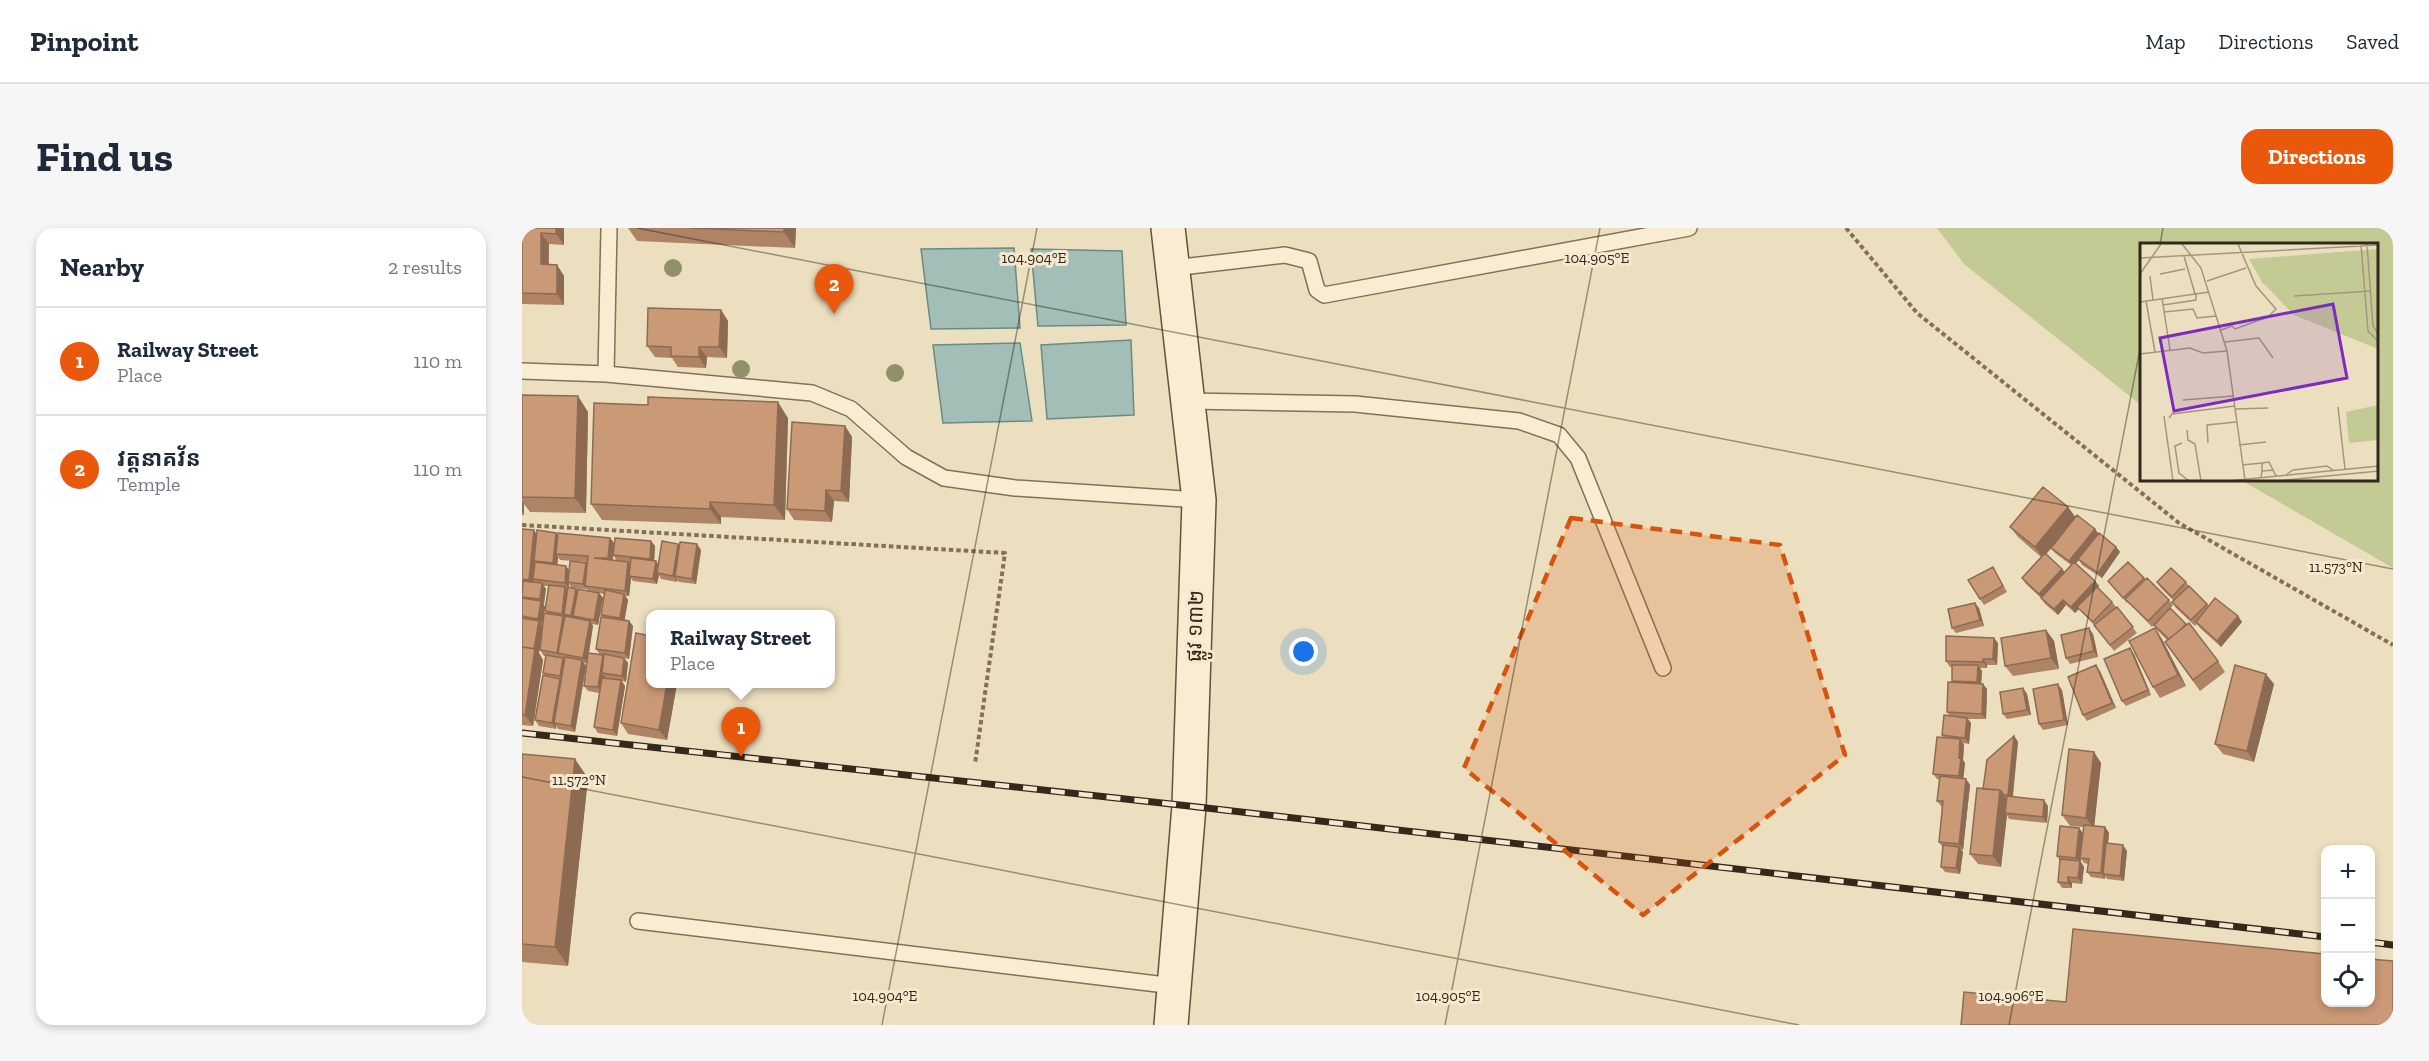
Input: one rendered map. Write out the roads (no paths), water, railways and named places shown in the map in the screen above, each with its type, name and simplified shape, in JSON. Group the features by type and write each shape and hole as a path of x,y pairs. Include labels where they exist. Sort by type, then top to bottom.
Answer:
{"street":[{"name":"ផ្លូវ ១៣២","path":"1168,228 1199,500 1189,806 1171,1025"}],"lane":[{"path":"606,374 609,228"},
{"path":"1173,268 1285,255 1298,257 1309,261 1317,290 1324,295 1689,228"},
{"path":"522,371 606,374 812,393 851,409 906,457 944,478 1015,488 1199,500"},
{"path":"1189,401 1355,404 1520,421 1559,435 1578,458 1663,668"},
{"path":"638,921 1174,986"}],"water":[{"path":"1014,248 1020,328 931,329 921,249"},
{"path":"1031,249 1122,251 1126,325 1038,326"},
{"path":"1131,340 1134,415 1047,419 1041,345"},
{"path":"1020,343 1032,421 943,423 933,345"}],"railway":[{"path":"522,733 1189,806 2321,936"},
{"path":"2375,943 2393,945"}],"place":[{"name":"វត្តនាគវ័ន","path":"834,314"},
{"name":"Railway Street","path":"741,757"}]}
